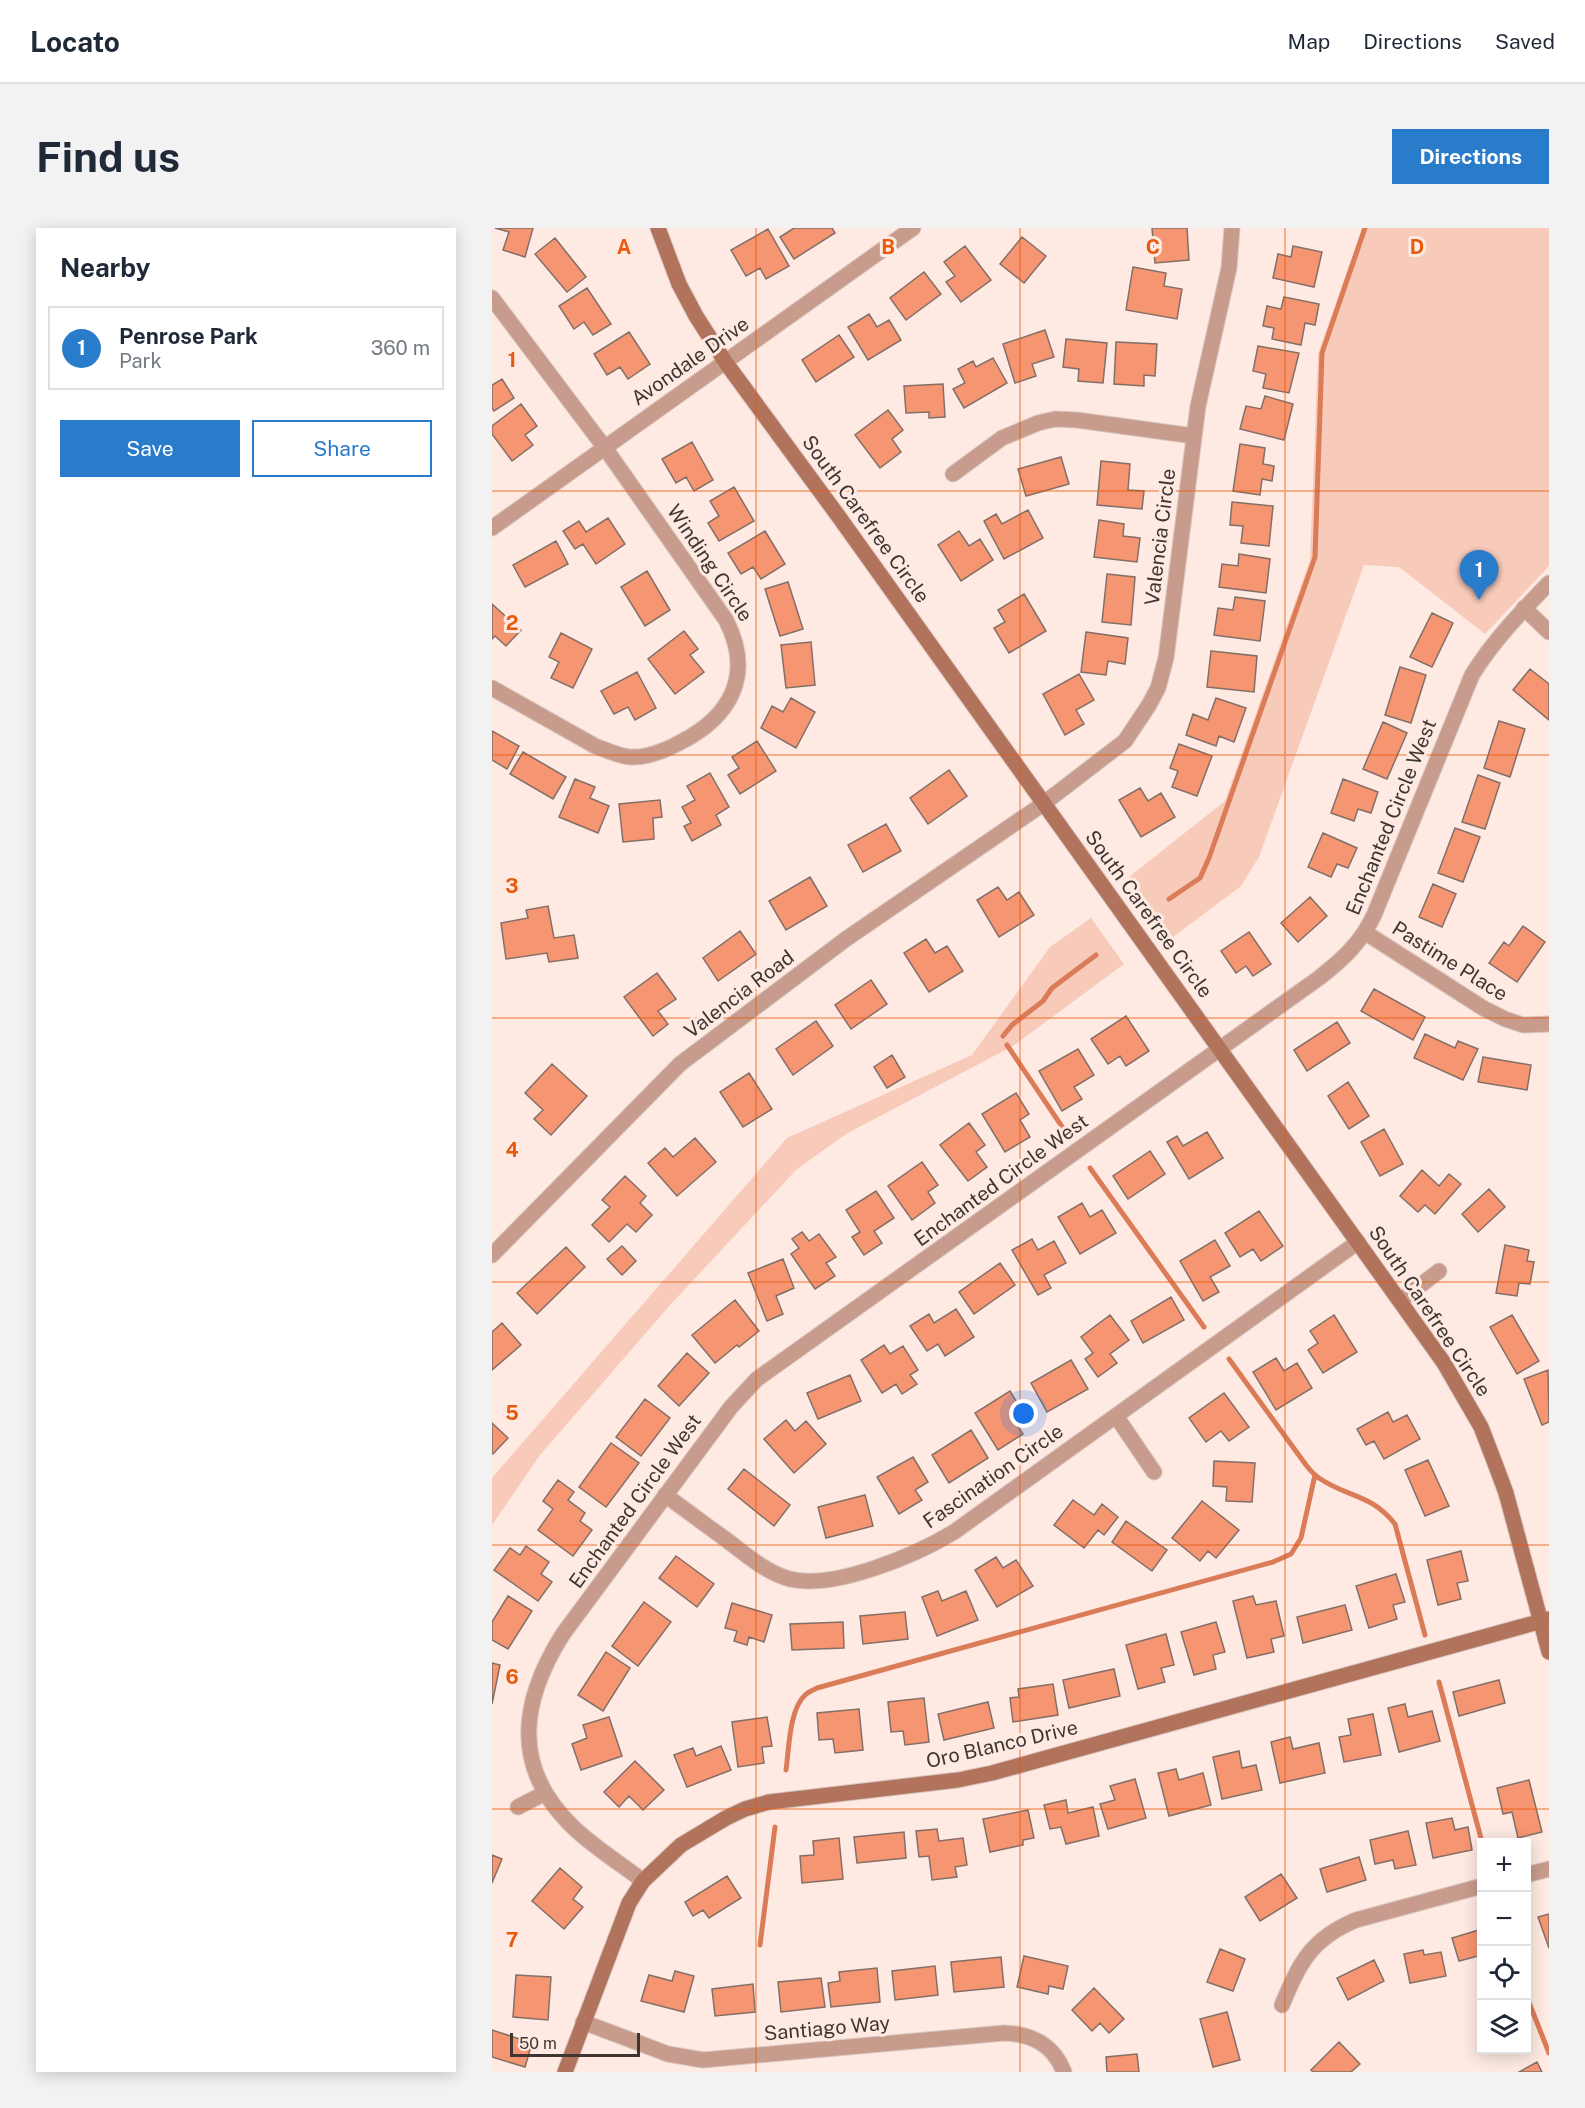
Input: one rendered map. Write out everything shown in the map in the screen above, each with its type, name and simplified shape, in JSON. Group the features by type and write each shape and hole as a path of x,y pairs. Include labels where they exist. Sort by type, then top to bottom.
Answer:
{"main road":[{"name":"South Carefree Circle","path":"658,228 683,292 726,363 839,517 1444,1363 1481,1427 1506,1493 1545,1620 1549,1652"},
{"name":"Oro Blanco Drive","path":"565,2072 629,1903 643,1881 681,1845 726,1818 761,1805 811,1796 958,1780 992,1773 1545,1620"}],"street":[{"name":"Avondale Drive","path":"492,528 913,228"},
{"name":"Valencia Circle","path":"1043,804 1125,741 1139,724 1158,688 1166,658 1200,395 1229,268 1232,228"},
{"name":"Winding Circle","path":"492,298 605,448 726,620 734,636 739,670 736,685 728,702 716,718 684,741 647,756 631,757 595,746 492,688"},
{"path":"952,474 1002,438 1038,423 1055,420 1077,420 1194,436"},
{"name":"Enchanted Circle West","path":"643,1881 575,1829 557,1810 536,1774 528,1732 536,1684 563,1634 731,1407 757,1379 1325,973 1352,949 1366,933 1472,675 1483,657 1549,583"},
{"path":"1524,609 1549,632"},
{"name":"Valencia Road","path":"492,1255 680,1064 846,939 1043,804"},
{"name":"Pastime Place","path":"1366,933 1505,1020 1523,1025 1549,1024"},
{"name":"Fascination Circle","path":"665,1495 750,1558 789,1579 811,1581 835,1578 892,1561 934,1544 954,1532 1358,1242"},
{"path":"1400,1301 1439,1271"},
{"path":"1116,1416 1154,1472"},
{"path":"518,1807 545,1793"},
{"path":"1531,1874 1549,1869"},
{"path":"1282,2005 1295,1974 1310,1950 1324,1936 1339,1927 1356,1920 1477,1888"},
{"name":"Santiago Way","path":"583,2022 686,2059 753,2064 1004,2033 1020,2033 1044,2045 1055,2056 1064,2072"}],"shaded area":[{"path":"1362,228 1549,228 1549,566 1485,634 1399,567 1364,565 1259,857 1241,886 1173,937 1129,877 1225,801 1310,560 1318,354"},
{"path":"1091,918 1124,964 1013,1046 846,1134 796,1170 671,1304 540,1455 492,1525 492,1478 787,1138 972,1055 1050,947"}],"building":[{"path":"495,228 533,228 525,257 503,250 509,232"},
{"path":"794,228 832,228 835,233 794,259 780,237"},
{"path":"1152,228 1187,228 1189,260 1155,263"},
{"path":"768,229 789,266 766,279 760,268 746,276 731,250"},
{"path":"1022,237 1046,256 1024,283 1000,264"},
{"path":"555,238 586,277 567,292 535,254"},
{"path":"965,246 991,280 961,302 946,282 955,276 944,262"},
{"path":"1293,246 1322,252 1314,287 1273,278 1278,254 1291,257"},
{"path":"1133,267 1166,273 1164,286 1182,289 1177,319 1126,310"},
{"path":"924,272 941,294 906,320 890,298"},
{"path":"587,288 611,324 593,335 584,322 574,329 559,306"},
{"path":"1284,297 1319,304 1315,325 1305,323 1301,345 1272,339 1274,328 1263,326 1267,306 1281,309"},
{"path":"869,314 877,327 889,320 901,340 868,360 848,327"},
{"path":"1045,330 1054,357 1032,364 1036,376 1015,383 1003,344"},
{"path":"629,332 650,364 628,379 620,367 607,375 594,354"},
{"path":"839,335 854,357 816,382 802,360"},
{"path":"1066,339 1107,343 1103,383 1078,381 1079,369 1063,367"},
{"path":"1116,342 1157,344 1155,376 1144,375 1144,386 1114,384"},
{"path":"1258,346 1299,353 1289,393 1263,388 1266,374 1253,371"},
{"path":"993,358 1007,383 964,408 953,389 965,383 958,369 973,361 976,367"},
{"path":"502,379 514,398 494,411 492,385"},
{"path":"943,384 945,417 929,418 929,412 906,413 904,386"},
{"path":"1265,396 1293,404 1284,440 1240,429 1246,406 1261,409"},
{"path":"521,404 537,426 525,435 533,445 512,461 492,434 492,426"},
{"path":"888,410 903,430 892,439 901,452 880,468 855,435"},
{"path":"692,442 713,480 694,491 686,477 676,483 662,459"},
{"path":"1240,444 1265,448 1263,464 1274,466 1272,481 1262,479 1260,495 1233,491"},
{"path":"1061,457 1069,484 1026,496 1018,469"},
{"path":"1101,461 1130,464 1128,490 1144,491 1142,509 1097,505"},
{"path":"734,487 754,521 719,541 708,523 719,516 710,501"},
{"path":"1232,502 1273,506 1269,546 1241,543 1243,526 1230,525"},
{"path":"1028,510 1043,538 1004,559 984,521 996,514 1002,524"},
{"path":"608,518 625,544 596,564 583,544 575,549 563,531 579,521 586,532"},
{"path":"1099,520 1124,524 1123,536 1140,538 1137,562 1094,557"},
{"path":"765,531 785,564 761,579 753,567 741,574 728,553"},
{"path":"959,531 969,546 980,539 993,560 961,581 938,545"},
{"path":"556,541 568,564 525,587 513,565"},
{"path":"1239,554 1270,559 1266,593 1219,587 1222,564 1238,566"},
{"path":"647,571 670,610 645,626 621,587"},
{"path":"1107,574 1135,577 1131,625 1102,622"},
{"path":"788,582 803,629 780,636 765,589"},
{"path":"1024,594 1046,631 1009,653 994,628 1005,622 998,610"},
{"path":"1235,597 1265,601 1260,641 1214,635 1218,608 1233,610"},
{"path":"492,604 521,630 506,646 495,636 492,639"},
{"path":"1432,613 1453,623 1432,667 1410,657"},
{"path":"684,631 698,649 690,655 704,672 675,694 648,659"},
{"path":"1086,632 1128,638 1125,664 1108,661 1106,675 1081,672"},
{"path":"561,633 592,649 573,688 551,678 559,662 549,657"},
{"path":"811,642 815,685 786,688 781,645"},
{"path":"1211,651 1257,656 1254,692 1207,687"},
{"path":"1400,667 1426,675 1411,723 1385,715"},
{"path":"1530,669 1549,684 1549,720 1513,690"},
{"path":"637,672 656,708 635,720 628,707 614,714 601,691"},
{"path":"1079,674 1094,700 1076,710 1084,724 1065,735 1043,694"},
{"path":"791,698 815,712 796,748 761,728 772,706 783,712"},
{"path":"1216,698 1246,708 1234,742 1219,736 1216,746 1186,735 1193,714 1208,720"},
{"path":"1499,721 1525,729 1510,777 1484,768"},
{"path":"1383,722 1407,733 1387,779 1363,769"},
{"path":"492,731 519,746 507,769 492,760"},
{"path":"757,741 776,771 740,794 728,775 739,768 732,757"},
{"path":"1179,744 1212,756 1197,796 1172,787 1178,771 1170,768"},
{"path":"523,752 566,777 553,799 510,774"},
{"path":"949,770 967,796 928,824 910,798"},
{"path":"710,773 729,807 716,815 721,825 692,841 684,826 691,823 682,807 695,800 687,786"},
{"path":"1478,775 1500,783 1485,829 1462,822"},
{"path":"575,779 595,787 590,798 609,806 598,833 559,817"},
{"path":"1343,779 1378,792 1371,813 1358,809 1354,821 1331,813"},
{"path":"1140,788 1148,801 1161,793 1175,817 1141,837 1119,800"},
{"path":"660,800 662,817 653,818 654,839 623,842 619,804"},
{"path":"886,824 901,851 863,872 848,845"},
{"path":"1455,828 1480,837 1463,882 1438,873"},
{"path":"1323,833 1357,848 1348,868 1337,864 1331,877 1308,867"},
{"path":"810,877 827,906 786,930 769,901"},
{"path":"1433,884 1456,894 1442,927 1419,917"},
{"path":"998,887 1007,900 1019,892 1034,915 999,937 977,900"},
{"path":"1310,897 1327,916 1298,942 1281,923"},
{"path":"548,906 554,938 574,935 578,958 549,962 547,953 506,959 501,923 528,918 526,910"},
{"path":"1523,926 1545,942 1517,982 1489,963 1504,942 1509,946"},
{"path":"740,931 756,954 718,981 703,958"},
{"path":"1249,932 1271,964 1253,976 1246,966 1236,973 1221,951"},
{"path":"926,939 935,953 947,946 963,971 929,992 904,953"},
{"path":"657,973 676,999 658,1011 668,1024 653,1036 624,997"},
{"path":"871,980 887,1004 851,1029 835,1005"},
{"path":"1374,989 1425,1017 1413,1040 1361,1011"},
{"path":"1126,1016 1149,1051 1126,1066 1120,1056 1108,1064 1091,1039"},
{"path":"816,1021 833,1046 793,1075 776,1049"},
{"path":"1337,1022 1350,1043 1307,1071 1294,1050"},
{"path":"1425,1034 1455,1048 1458,1041 1478,1049 1463,1080 1414,1058"},
{"path":"1078,1049 1094,1075 1074,1087 1082,1099 1062,1111 1039,1071"},
{"path":"892,1055 905,1077 887,1088 874,1067"},
{"path":"1483,1057 1531,1065 1527,1090 1478,1082"},
{"path":"552,1064 587,1096 551,1135 534,1119 543,1110 525,1093"},
{"path":"749,1073 772,1109 743,1127 720,1092"},
{"path":"1348,1082 1369,1116 1349,1129 1328,1096"},
{"path":"1016,1093 1029,1114 1020,1120 1030,1137 1005,1152 982,1114"},
{"path":"969,1123 985,1145 976,1152 987,1167 968,1181 940,1145"},
{"path":"1384,1129 1403,1164 1380,1176 1361,1142"},
{"path":"1207,1132 1223,1158 1189,1179 1167,1142 1177,1136 1183,1146"},
{"path":"695,1138 716,1162 677,1196 648,1163 665,1148 673,1157"},
{"path":"1150,1151 1165,1174 1128,1199 1113,1176"},
{"path":"922,1162 938,1185 928,1192 935,1203 912,1220 888,1186"},
{"path":"1422,1170 1439,1186 1449,1174 1461,1184 1435,1214 1425,1205 1418,1212 1400,1196"},
{"path":"625,1176 646,1196 640,1203 652,1215 636,1232 627,1224 609,1242 592,1225 610,1207 602,1200"},
{"path":"1489,1189 1505,1207 1478,1232 1462,1214"},
{"path":"876,1191 894,1218 874,1231 882,1243 864,1255 852,1237 860,1232 846,1210"},
{"path":"1082,1203 1090,1217 1102,1210 1116,1233 1080,1254 1058,1217"},
{"path":"1259,1211 1283,1246 1261,1261 1253,1249 1240,1257 1225,1233"},
{"path":"802,1232 809,1241 819,1234 836,1257 826,1263 835,1276 815,1289 791,1254 799,1248 792,1239"},
{"path":"1032,1239 1038,1250 1054,1241 1066,1263 1044,1275 1051,1288 1038,1295 1012,1250"},
{"path":"1215,1240 1230,1266 1210,1277 1219,1292 1203,1301 1180,1261"},
{"path":"1505,1245 1529,1250 1527,1261 1534,1262 1530,1284 1519,1283 1517,1296 1496,1293"},
{"path":"622,1246 636,1261 622,1275 607,1259"},
{"path":"566,1247 585,1267 537,1314 517,1293"},
{"path":"783,1259 794,1288 776,1296 783,1314 767,1321 748,1273"},
{"path":"1000,1263 1015,1285 974,1314 959,1292"},
{"path":"1171,1297 1184,1320 1143,1343 1131,1321"},
{"path":"735,1300 759,1331 715,1363 692,1335"},
{"path":"956,1309 974,1337 945,1356 938,1344 927,1351 910,1326 929,1314 934,1323"},
{"path":"1110,1315 1129,1340 1110,1354 1117,1363 1098,1377 1085,1359 1093,1353 1081,1337"},
{"path":"1334,1315 1357,1352 1323,1373 1308,1350 1318,1343 1310,1331"},
{"path":"1512,1315 1539,1361 1517,1374 1490,1327"},
{"path":"502,1323 521,1345 492,1370 492,1332"},
{"path":"884,1345 890,1354 903,1346 918,1370 910,1375 917,1384 902,1394 896,1384 882,1393 861,1360"},
{"path":"687,1353 709,1373 679,1406 658,1386"},
{"path":"1276,1358 1284,1371 1297,1363 1312,1388 1276,1410 1253,1372"},
{"path":"1071,1360 1088,1389 1047,1412 1031,1383"},
{"path":"1548,1370 1549,1422 1542,1425 1524,1379"},
{"path":"850,1375 861,1401 818,1419 807,1393"},
{"path":"1010,1391 1024,1414 1014,1420 1023,1434 998,1450 975,1413"},
{"path":"1224,1393 1249,1427 1229,1441 1221,1431 1206,1442 1189,1418"},
{"path":"645,1399 670,1418 641,1456 616,1437"},
{"path":"1388,1412 1393,1422 1407,1415 1420,1439 1384,1459 1374,1441 1366,1445 1357,1429"},
{"path":"786,1420 795,1431 806,1421 826,1444 794,1473 764,1439"},
{"path":"492,1423 508,1438 493,1454 492,1453"},
{"path":"971,1430 988,1458 949,1483 932,1455"},
{"path":"611,1443 639,1463 606,1507 579,1487"},
{"path":"913,1457 928,1482 915,1490 922,1500 899,1514 877,1477"},
{"path":"1428,1460 1449,1506 1425,1516 1405,1470"},
{"path":"1214,1461 1255,1463 1252,1502 1226,1501 1227,1487 1213,1486"},
{"path":"744,1469 790,1505 774,1526 728,1489"},
{"path":"558,1480 574,1492 568,1500 585,1513 580,1521 592,1530 573,1556 538,1530 553,1509 543,1501"},
{"path":"865,1495 873,1526 826,1538 818,1507"},
{"path":"1073,1500 1094,1515 1102,1504 1118,1517 1104,1535 1098,1530 1084,1548 1054,1525"},
{"path":"1202,1501 1239,1530 1216,1558 1208,1551 1200,1561 1172,1538"},
{"path":"1126,1521 1167,1550 1152,1571 1112,1542"},
{"path":"526,1546 549,1562 541,1574 552,1582 538,1601 494,1570 510,1548 520,1555"},
{"path":"1461,1551 1468,1581 1457,1583 1461,1599 1438,1605 1427,1560"},
{"path":"676,1556 714,1584 697,1607 659,1578"},
{"path":"996,1557 1003,1568 1016,1560 1033,1586 997,1607 975,1570"},
{"path":"1396,1574 1405,1602 1393,1605 1397,1619 1369,1628 1356,1586"},
{"path":"938,1591 942,1601 966,1591 978,1620 937,1636 922,1597"},
{"path":"508,1596 532,1611 508,1649 492,1640 492,1622"},
{"path":"1253,1596 1256,1605 1276,1601 1284,1636 1271,1639 1274,1652 1247,1658 1233,1601"},
{"path":"644,1602 671,1622 638,1666 612,1646"},
{"path":"732,1603 772,1615 764,1642 749,1637 747,1645 734,1641 737,1631 725,1628"},
{"path":"1345,1605 1352,1630 1303,1643 1297,1617"},
{"path":"905,1612 908,1639 863,1644 860,1616"},
{"path":"843,1622 844,1648 792,1650 790,1624"},
{"path":"1216,1622 1225,1652 1213,1655 1216,1669 1194,1675 1181,1632"},
{"path":"1166,1634 1174,1665 1161,1668 1165,1682 1138,1689 1126,1645"},
{"path":"606,1652 630,1668 603,1711 578,1695"},
{"path":"492,1663 500,1665 492,1704"},
{"path":"1114,1669 1120,1696 1069,1708 1063,1680"},
{"path":"1499,1680 1505,1703 1459,1716 1453,1692"},
{"path":"1053,1684 1058,1715 1013,1722 1010,1698 1019,1697 1018,1689"},
{"path":"924,1698 929,1742 905,1745 903,1731 891,1732 888,1702"},
{"path":"988,1702 994,1728 944,1740 938,1714"},
{"path":"1405,1704 1408,1717 1432,1711 1440,1741 1399,1752 1388,1708"},
{"path":"859,1709 863,1750 835,1753 833,1739 819,1740 817,1713"},
{"path":"1373,1714 1381,1755 1344,1762 1339,1737 1351,1735 1348,1719"},
{"path":"609,1717 622,1756 581,1770 572,1744 587,1738 583,1725"},
{"path":"767,1717 772,1746 762,1747 764,1763 738,1767 732,1722"},
{"path":"1290,1737 1293,1749 1319,1743 1325,1773 1280,1783 1271,1742"},
{"path":"721,1746 731,1770 687,1787 674,1755 693,1748 696,1756"},
{"path":"1239,1751 1242,1768 1256,1765 1262,1790 1222,1799 1213,1757"},
{"path":"635,1761 664,1790 643,1810 629,1796 619,1807 604,1792"},
{"path":"1176,1769 1179,1780 1203,1773 1211,1805 1169,1816 1158,1773"},
{"path":"1135,1779 1146,1818 1108,1829 1100,1804 1115,1800 1110,1786"},
{"path":"1529,1780 1542,1832 1518,1838 1512,1812 1503,1814 1497,1788"},
{"path":"1066,1800 1068,1813 1093,1807 1099,1836 1066,1844 1061,1827 1050,1829 1044,1805"},
{"path":"1028,1810 1034,1838 1023,1840 1023,1845 990,1852 983,1819"},
{"path":"1452,1818 1455,1830 1468,1827 1472,1850 1433,1858 1426,1823"},
{"path":"937,1829 939,1841 963,1838 967,1865 955,1867 957,1877 932,1880 929,1856 919,1857 916,1831"},
{"path":"1408,1831 1416,1865 1395,1869 1393,1860 1375,1864 1370,1840"},
{"path":"904,1832 906,1858 857,1863 854,1837"},
{"path":"839,1838 843,1879 802,1883 800,1856 814,1855 813,1841"},
{"path":"492,1855 502,1859 492,1883"},
{"path":"1359,1857 1366,1880 1327,1892 1320,1869"},
{"path":"560,1868 582,1887 573,1899 583,1907 564,1929 532,1901"},
{"path":"1281,1874 1297,1898 1260,1921 1245,1897"},
{"path":"727,1876 741,1898 709,1918 703,1910 693,1916 685,1902"},
{"path":"1549,1914 1549,1948 1538,1917"},
{"path":"1477,1930 1477,1956 1459,1961 1452,1938"},
{"path":"1220,1949 1245,1959 1233,1991 1207,1982"},
{"path":"1423,1950 1424,1955 1441,1952 1446,1976 1410,1983 1404,1954"},
{"path":"1024,1956 1068,1966 1063,1989 1049,1986 1048,1994 1017,1987"},
{"path":"1001,1957 1004,1987 954,1992 951,1962"},
{"path":"1374,1960 1384,1981 1348,2000 1337,1978"},
{"path":"935,1966 938,1995 895,2000 892,1971"},
{"path":"877,1968 880,2002 831,2007 828,1983 840,1981 839,1972"},
{"path":"675,1971 694,1976 684,2012 641,2001 649,1975 672,1981"},
{"path":"516,1975 551,1977 548,2020 513,2017"},
{"path":"821,1978 825,2007 781,2012 778,1982"},
{"path":"753,1984 755,2012 715,2016 712,1989"},
{"path":"1094,1988 1124,2019 1109,2033 1100,2023 1092,2031 1072,2010"},
{"path":"1227,2012 1240,2060 1213,2067 1200,2019"},
{"path":"492,2030 532,2043 525,2067 492,2057"},
{"path":"1339,2042 1360,2064 1351,2072 1313,2072 1311,2070"},
{"path":"1137,2054 1139,2072 1107,2072 1106,2057"},
{"path":"1537,2062 1542,2072 1519,2072"}],"waterway":[{"path":"1169,899 1200,878 1209,858 1315,557 1322,353 1365,228"},
{"path":"1003,1036 1012,1025 1043,1001 1052,988 1096,955"},
{"path":"1007,1045 1067,1134"},
{"path":"1090,1168 1204,1327"},
{"path":"1229,1359 1317,1477 1368,1501 1395,1524 1425,1635"},
{"path":"786,1770 796,1710 805,1695 817,1688 1273,1562 1291,1554 1301,1538 1315,1475"},
{"path":"1439,1682 1481,1838"},
{"path":"760,1945 775,1827"},
{"path":"1528,2000 1549,2053"}],"place":[{"name":"Penrose Park","path":"1479,600"}]}
